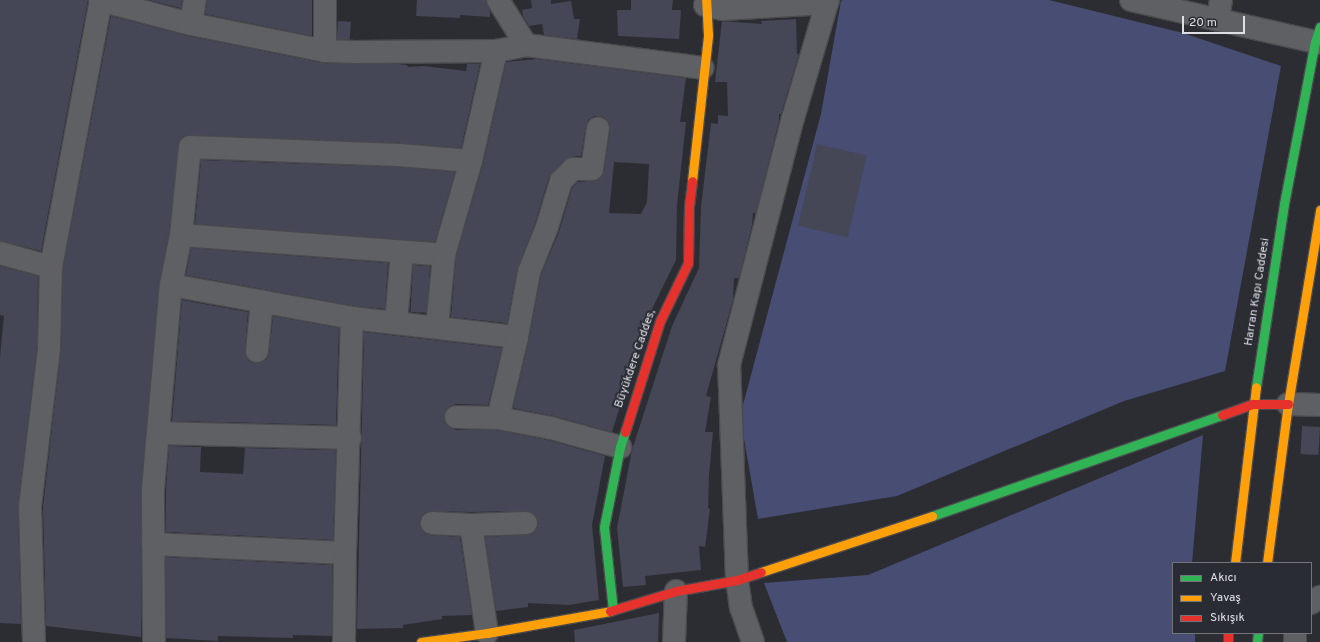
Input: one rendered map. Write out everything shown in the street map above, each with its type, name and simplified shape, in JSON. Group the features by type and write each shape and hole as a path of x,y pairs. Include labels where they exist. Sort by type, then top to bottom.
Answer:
{"street":[{"path":"34,642 30,506 49,348 50,266 101,0 191,24 325,51 496,51 526,44 704,68"},
{"path":"191,24 195,0"},
{"path":"325,51 326,0"},
{"path":"498,0 526,44"},
{"path":"1131,0 1219,10 1318,37"},
{"path":"705,2 723,9 828,2 793,118 729,365 740,608 753,642"},
{"name":"Büyükdere Caddes,","path":"613,610 604,527 620,447 660,321 688,263 689,206 708,35 705,2"},
{"name":"Harran Kapı Caddesi","path":"1235,562 1253,404 1284,204 1318,37"},
{"path":"437,327 444,255 471,161 496,51"},
{"path":"498,418 517,337 529,272 547,227 561,181 573,169 592,169 598,128"},
{"path":"154,642 153,489 159,433 170,285 180,235 190,147 399,155 471,161"},
{"path":"1267,562 1288,404 1320,210"},
{"path":"180,235 444,255"},
{"path":"396,323 402,252"},
{"path":"0,254 50,266"},
{"path":"170,285 352,318 517,337"},
{"path":"257,351 262,301"},
{"path":"344,642 352,318"},
{"path":"421,642 487,633 613,610 676,591 738,580 860,541 1253,404 1320,405"},
{"path":"456,417 498,418 551,428 620,447"},
{"path":"159,433 350,438"},
{"path":"432,523 471,525 526,523"},
{"path":"471,525 487,633"},
{"path":"153,544 345,553"},
{"path":"674,642 676,591"},
{"path":"1258,642 1269,634"}],"shaded area":[{"path":"1049,0 1183,33 1281,66 1225,371 1124,401 897,496 758,519 740,416 821,114 841,1"},
{"path":"1203,435 1192,562 1172,562 1172,634 1195,634 1195,642 787,642 764,583 868,575"}],"building":[{"path":"0,0 88,0 41,251 0,241"},
{"path":"149,0 182,0 181,8"},
{"path":"207,0 312,0 312,36 205,14"},
{"path":"417,0 486,0 490,11 490,17 460,15 460,18 416,16"},
{"path":"531,0 551,0 551,4 571,1 574,19 580,19 577,39 544,35 542,24 529,26 523,16 522,10 532,8"},
{"path":"631,0 673,0 672,10 681,10 679,39 618,36 617,10 631,10"},
{"path":"111,16 188,36 323,63 399,64 407,65 408,67 423,66 466,71 467,64 480,64 461,148 400,143 190,135 184,136 180,140 169,233 159,284 141,488 141,637 46,626 43,507 61,349 63,268"},
{"path":"796,19 797,54 799,54 781,114 779,114 779,121 756,213 753,213 752,225 739,278 734,278 733,300 706,396 711,397 705,432 713,432 709,475 708,508 710,509 705,547 699,546 701,570 645,576 646,585 623,587 617,528 632,450 672,326 699,268 701,207 711,123 718,124 718,115 728,116 727,82 715,82 722,21 762,24 761,21"},
{"path":"338,21 351,22 350,40 337,39"},
{"path":"537,59 686,78 680,122 686,122 677,205 676,260 648,317 612,432 554,416 513,408 529,339 541,275 559,232 572,188 578,182 597,180 604,171 610,130 609,123 605,118 594,116 588,120 581,156 572,157 565,160 549,177 535,223 517,270 507,323 451,317 456,257 483,164 506,62","holes":["614,162 649,164 647,202 641,214 609,213"]},
{"path":"817,144 867,155 848,237 798,226"},
{"path":"201,160 398,167 455,172 435,242 195,224"},
{"path":"191,248 388,263 385,309 354,306 186,275"},
{"path":"413,265 430,266 428,313 411,312"},
{"path":"0,266 38,276 37,347 18,505 21,624 0,623 0,357 4,316 0,315"},
{"path":"182,300 248,312 245,350 249,361 255,363 262,362 267,359 273,316 339,328 336,425 172,421"},
{"path":"364,332 502,348 488,405 456,404 450,406 446,410 444,416 445,423 449,427 456,430 497,430 548,440 605,456 592,525 599,600 569,605 528,603 528,607 496,611 485,537 532,534 537,528 538,522 536,516 531,512 526,511 432,511 426,512 422,516 420,522 421,528 425,533 431,535 460,537 472,615 442,616 442,619 403,625 403,628 357,629"},
{"path":"1302,426 1320,427 1319,455 1301,454"},
{"path":"169,446 201,447 200,472 243,474 245,448 336,450 333,540 166,532 166,490"},
{"path":"166,557 332,565 332,636 293,635 293,638 218,636 218,641 166,638"},
{"path":"659,613 658,642 575,642 574,630"}],"traffic: fast":[{"path":"1256,387 1284,204 1315,42 1320,27"},
{"path":"932,516 1222,415"},
{"path":"613,610 604,527 620,447 625,432"},
{"path":"1257,642 1258,634"}],"traffic: slow":[{"path":"692,181 708,35 706,0"},
{"path":"1267,562 1288,404 1320,210"},
{"path":"1235,562 1256,387"},
{"path":"761,572 932,516"},
{"path":"421,642 487,633 610,611"}],"traffic: jam":[{"path":"625,432 660,321 688,263 689,206 692,181"},
{"path":"1222,415 1253,404 1288,404"},
{"path":"610,611 676,591 737,580 761,572"},
{"path":"1228,634 1228,642"}]}
